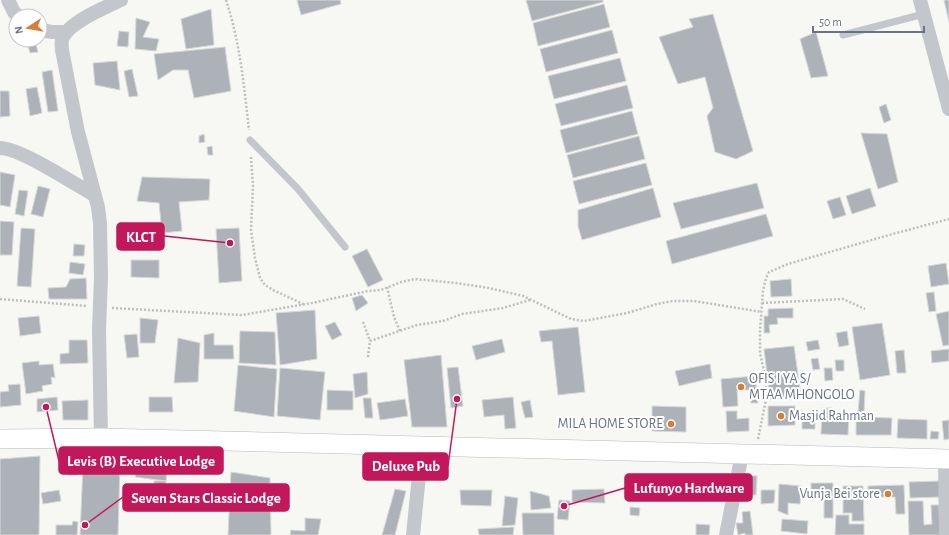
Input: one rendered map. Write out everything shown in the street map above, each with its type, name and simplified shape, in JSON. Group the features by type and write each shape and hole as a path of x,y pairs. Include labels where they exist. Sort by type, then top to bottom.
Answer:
{"street":[{"path":"101,438 99,376 100,223 98,207 78,132 62,50 62,40 66,32 75,24 121,0"},
{"path":"920,0 949,109"},
{"path":"48,31 66,32"},
{"path":"0,148 7,148 31,158 94,195"},
{"path":"0,439 101,438 947,459 946,535"},
{"path":"413,535 422,446"},
{"path":"726,535 748,454"}],"lane":[{"path":"843,35 924,14"},
{"path":"250,140 298,189 345,246"}],"path":[{"path":"226,0 242,72 250,140 253,186 252,230 255,258 260,278 265,285 273,290 303,304"},
{"path":"748,454 759,437 767,395 760,353 760,330 762,291 769,272 775,268 949,219"},
{"path":"0,299 43,301 100,307 242,315 368,291 381,290 401,282 430,280 489,288 523,296 571,319 584,321 621,314 673,301 694,301 762,312"},
{"path":"387,287 394,317 400,331"},
{"path":"762,303 843,299 865,309"},
{"path":"370,341 417,325 443,321 462,314 502,308 531,300"},
{"path":"363,322 370,341 368,357"}],"building":[{"path":"297,0 340,0 341,4 301,15"},
{"path":"526,0 603,0 603,2 532,21"},
{"path":"944,0 949,0 949,22"},
{"path":"604,4 610,27 538,46 533,23"},
{"path":"211,9 214,45 186,49 181,19"},
{"path":"713,14 753,151 736,159 715,152 707,116 713,108 705,77 678,84 659,37 693,27 689,19"},
{"path":"136,18 150,22 143,37 159,39 156,51 135,49"},
{"path":"612,30 618,53 546,72 540,49"},
{"path":"119,31 129,32 128,47 117,46"},
{"path":"816,32 828,76 811,78 800,39"},
{"path":"225,47 231,91 194,98 188,70 173,70 158,80 154,54"},
{"path":"29,48 37,48 38,52 30,53"},
{"path":"620,58 626,81 554,99 548,76"},
{"path":"117,61 120,90 95,85 93,63"},
{"path":"132,69 138,96 129,97 124,71"},
{"path":"52,70 58,111 48,112 42,72"},
{"path":"627,85 633,108 561,126 555,104"},
{"path":"37,87 42,113 30,116 26,89"},
{"path":"0,91 9,91 10,116 0,117"},
{"path":"886,104 891,120 884,123 879,107"},
{"path":"632,111 638,134 566,153 560,130"},
{"path":"861,133 887,134 898,182 878,189"},
{"path":"204,134 205,142 199,143 199,136"},
{"path":"639,136 645,159 573,178 567,155"},
{"path":"212,146 213,155 208,155 207,147"},
{"path":"646,163 652,185 579,204 573,181"},
{"path":"0,172 15,175 10,207 0,205"},
{"path":"142,177 210,179 209,200 179,202 182,231 162,233 159,203 137,201"},
{"path":"757,183 764,208 681,229 673,203"},
{"path":"38,186 50,189 43,217 31,214"},
{"path":"653,188 661,217 582,240 578,226 578,210"},
{"path":"870,188 876,206 852,214 846,196"},
{"path":"19,190 28,191 24,216 15,214"},
{"path":"840,197 846,215 833,219 827,201"},
{"path":"766,214 773,236 672,264 666,241"},
{"path":"0,221 14,222 12,255 0,255"},
{"path":"21,228 35,229 31,287 17,286"},
{"path":"239,228 242,281 219,283 216,229"},
{"path":"74,244 85,245 84,256 73,256"},
{"path":"367,249 383,280 368,287 352,256"},
{"path":"131,260 159,260 159,278 131,277"},
{"path":"70,262 85,264 83,275 69,273"},
{"path":"946,263 949,284 931,287 928,266"},
{"path":"86,278 87,299 49,299 48,288 66,287 70,279"},
{"path":"791,279 792,296 771,297 770,281"},
{"path":"934,292 936,311 929,312 926,293"},
{"path":"362,295 368,303 356,311 352,298"},
{"path":"793,308 793,318 777,318 778,324 769,325 770,333 764,333 764,316 768,316 768,309"},
{"path":"315,310 317,359 280,365 276,313"},
{"path":"949,311 949,345 943,346 936,314"},
{"path":"39,316 41,333 20,336 18,318"},
{"path":"140,318 158,320 155,343 140,343"},
{"path":"335,322 342,335 332,340 325,326"},
{"path":"882,323 890,375 860,380 852,327"},
{"path":"578,327 585,392 558,395 552,341 541,342 539,331"},
{"path":"240,331 275,332 276,365 239,363"},
{"path":"847,331 849,345 839,347 836,333"},
{"path":"214,333 214,345 233,345 234,359 204,359 204,335"},
{"path":"137,334 139,357 127,358 124,335"},
{"path":"178,338 200,343 198,382 174,383"},
{"path":"502,339 505,352 476,360 472,346"},
{"path":"69,340 87,340 88,363 60,364 60,354 69,353"},
{"path":"818,340 820,349 808,351 806,342"},
{"path":"794,346 801,396 770,399 764,349"},
{"path":"949,349 949,361 932,363 931,351"},
{"path":"904,350 906,373 897,373 895,351"},
{"path":"441,355 447,427 412,427 404,360"},
{"path":"818,358 820,369 813,370 811,359"},
{"path":"835,360 844,360 844,371 836,371"},
{"path":"39,361 39,365 53,364 55,378 51,377 52,384 42,386 43,391 26,394 22,363"},
{"path":"710,364 712,378 679,386 675,371"},
{"path":"238,365 277,369 274,417 234,411"},
{"path":"458,367 463,406 451,408 447,368"},
{"path":"280,368 325,372 320,420 277,416"},
{"path":"824,368 832,368 833,380 825,381"},
{"path":"367,372 368,394 355,398 353,374"},
{"path":"755,376 758,403 751,403 750,390 737,390 738,406 723,407 721,379"},
{"path":"20,384 21,405 0,407 0,392 9,391 8,385"},
{"path":"327,390 353,391 353,410 327,410"},
{"path":"860,390 865,391 864,413 858,412"},
{"path":"57,397 58,410 37,412 37,399"},
{"path":"149,397 172,397 173,412 149,412"},
{"path":"513,397 516,428 505,429 504,415 484,417 482,400"},
{"path":"363,398 371,398 373,418 365,418"},
{"path":"405,399 408,416 380,420 377,403"},
{"path":"88,400 88,420 63,420 62,401"},
{"path":"530,400 533,417 525,418 521,402"},
{"path":"652,406 686,407 686,432 652,431"},
{"path":"768,406 795,406 795,425 768,426"},
{"path":"822,408 832,408 832,415 849,415 848,435 821,434"},
{"path":"726,411 737,411 737,419 749,418 749,431 727,432"},
{"path":"856,417 892,418 891,435 856,435"},
{"path":"898,419 927,420 927,439 897,438"},
{"path":"949,420 949,439 944,440 942,421"},
{"path":"802,421 815,421 815,429 802,429"},
{"path":"931,431 939,432 938,439 930,439"},
{"path":"40,456 39,535 0,535 0,459"},
{"path":"67,462 78,462 78,475 68,475"},
{"path":"136,464 168,464 166,481 135,477"},
{"path":"83,465 120,466 118,535 80,535"},
{"path":"231,472 270,478 271,535 228,535"},
{"path":"742,475 757,476 756,495 741,495"},
{"path":"154,481 166,481 166,507 154,507"},
{"path":"940,481 940,497 910,498 909,482"},
{"path":"811,483 833,483 833,518 824,518 824,497 811,497"},
{"path":"779,484 801,486 800,504 788,503 788,515 778,511"},
{"path":"904,485 905,514 896,514 895,497 868,497 868,486"},
{"path":"843,486 863,486 864,521 852,521 852,513 843,513"},
{"path":"395,489 406,491 395,535 382,535"},
{"path":"604,489 605,503 572,502 572,490"},
{"path":"59,490 61,501 43,504 41,493"},
{"path":"460,490 492,490 491,506 461,505"},
{"path":"761,490 775,490 774,503 761,504"},
{"path":"530,491 549,496 551,508 531,510"},
{"path":"505,496 518,498 515,525 502,526"},
{"path":"559,500 570,501 568,520 557,519"},
{"path":"908,501 923,501 924,525 932,524 931,505 939,505 940,535 909,535"},
{"path":"630,507 640,508 639,516 630,515"},
{"path":"750,511 753,535 745,535 745,533 738,535 736,523 743,523 742,512"},
{"path":"522,513 554,513 554,535 523,535"},
{"path":"836,515 849,515 849,524 864,524 864,535 835,535"},
{"path":"305,518 321,519 318,535 290,535 291,530 305,531"},
{"path":"782,519 808,521 807,534 781,531"},
{"path":"73,521 78,522 77,535 56,535 56,525 72,525"},
{"path":"696,524 710,525 709,535 696,535"},
{"path":"514,527 513,535 479,535 478,529"}],"place":[{"name":"KLCT","path":"230,243"},
{"name":"OFIS I YA S/ MTAA MHONGOLO","path":"741,387"},
{"name":"Deluxe Pub","path":"457,399"},
{"name":"Levis (B) Executive Lodge","path":"46,407"},
{"name":"Masjid Rahman","path":"781,416"},
{"name":"MILA HOME STORE","path":"671,424"},
{"name":"Vunja Bei store","path":"888,494"},
{"name":"Lufunyo Hardware","path":"564,506"},
{"name":"Seven Stars Classic Lodge","path":"85,525"}]}
